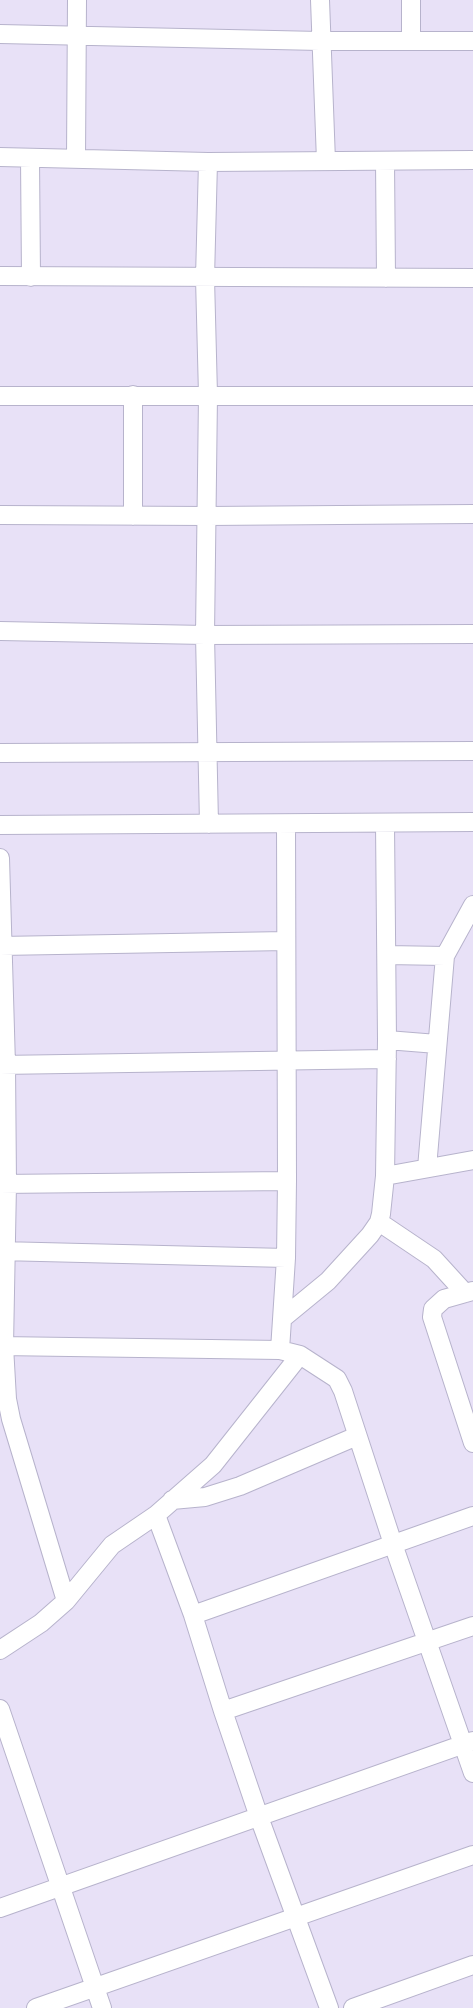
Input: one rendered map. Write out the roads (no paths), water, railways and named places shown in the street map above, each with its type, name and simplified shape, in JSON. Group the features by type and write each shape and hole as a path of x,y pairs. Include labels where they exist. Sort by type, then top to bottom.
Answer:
{"street":[{"path":"76,159 77,0"},
{"path":"320,0 320,41 326,161"},
{"path":"410,0 411,41"},
{"path":"0,34 320,41 473,41"},
{"path":"0,157 208,162 473,160"},
{"path":"30,158 31,277"},
{"path":"386,161 386,278"},
{"path":"208,162 205,278 208,395 205,634 209,824"},
{"path":"0,276 473,278"},
{"path":"133,395 133,516"},
{"path":"0,396 473,396"},
{"path":"0,515 473,514"},
{"path":"0,631 205,634 473,634"},
{"path":"0,753 473,751"},
{"path":"0,825 473,822"},
{"path":"280,1350 286,1258 287,1181 286,824"},
{"path":"283,1318 328,1281 379,1222 384,1200 388,1040 385,824"},
{"path":"0,858 4,1184 2,1346 7,1399 11,1419 66,1601"},
{"path":"427,1168 445,956 473,905"},
{"path":"2,946 286,941"},
{"path":"387,955 445,956"},
{"path":"388,1040 437,1044"},
{"path":"3,1065 288,1058 387,1058"},
{"path":"385,1176 473,1160"},
{"path":"4,1184 287,1181"},
{"path":"379,1222 434,1259 469,1292"},
{"path":"3,1251 286,1258"},
{"path":"469,1292 444,1299 433,1309 432,1317 473,1443"},
{"path":"2,1346 280,1350 300,1355 337,1379 343,1390 427,1643 468,1743 473,1773"},
{"path":"0,1650 41,1623 66,1601 112,1545 156,1515 213,1465 300,1355"},
{"path":"172,1500 205,1497 240,1486 357,1436"},
{"path":"156,1515 193,1615 222,1711 329,2008"},
{"path":"193,1615 473,1516"},
{"path":"222,1711 473,1626"},
{"path":"0,1709 58,1886 102,2008"},
{"path":"0,1908 468,1743"},
{"path":"36,2008 473,1855"},
{"path":"353,2008 473,1965"}]}
